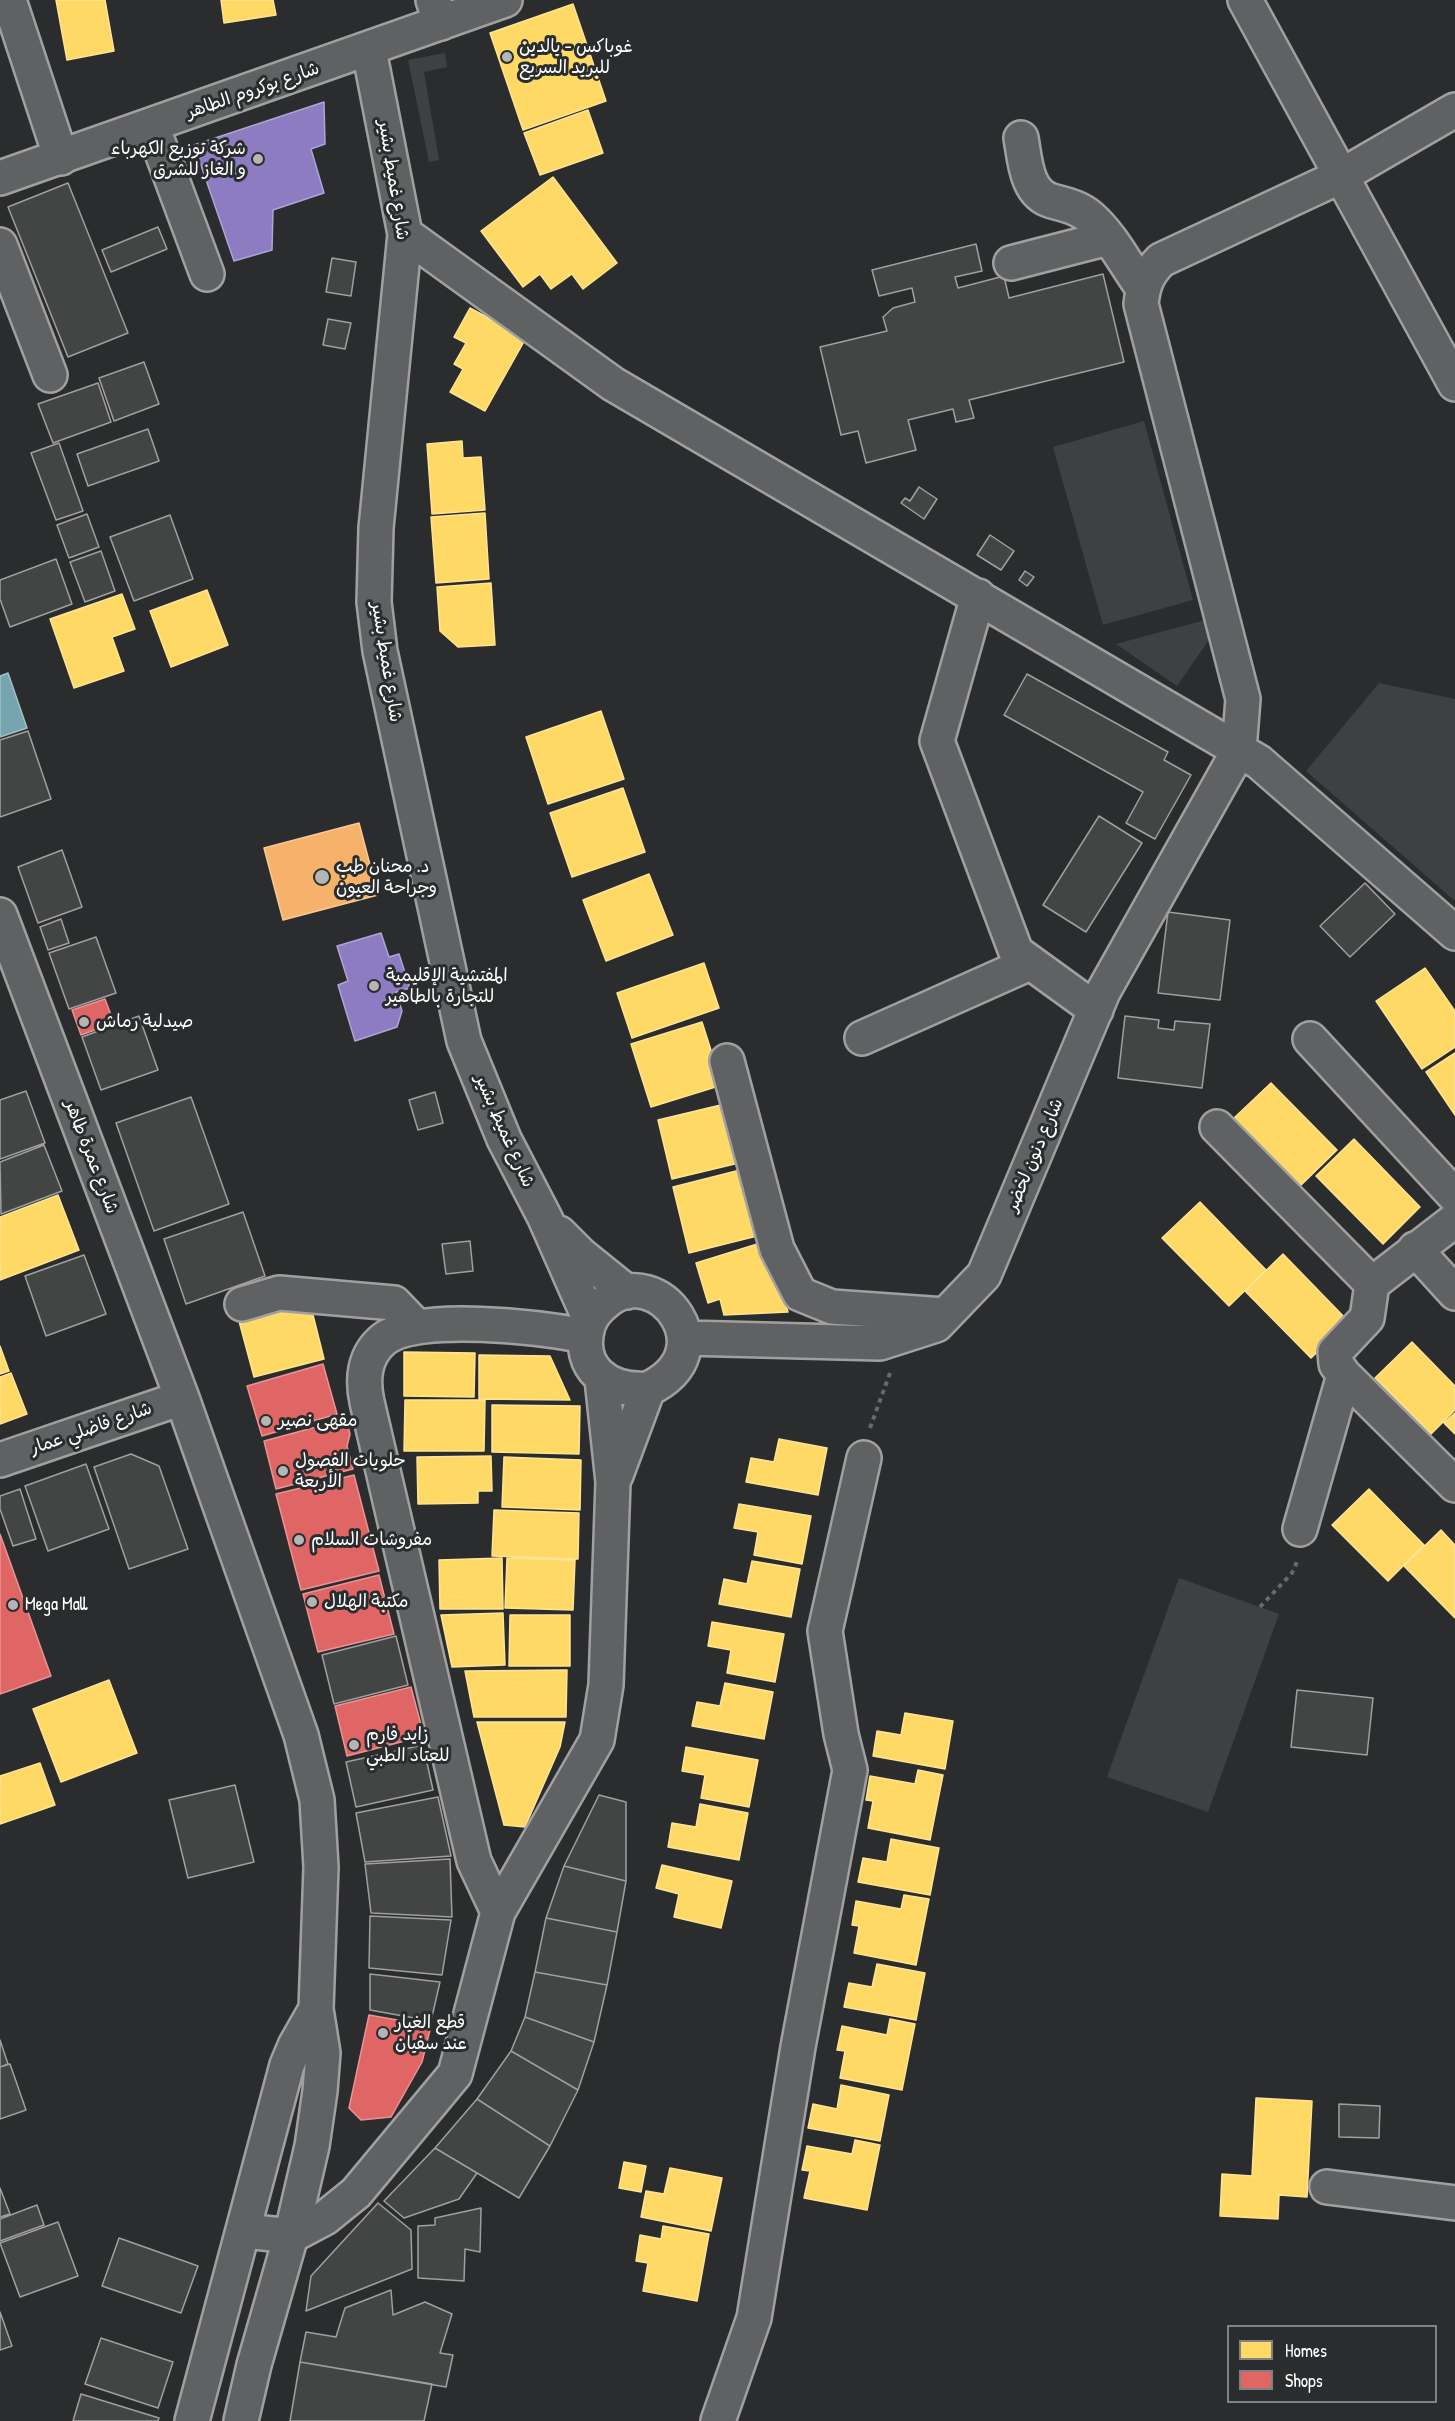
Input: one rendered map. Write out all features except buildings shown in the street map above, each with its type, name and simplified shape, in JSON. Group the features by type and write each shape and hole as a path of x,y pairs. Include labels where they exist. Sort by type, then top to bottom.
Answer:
{"street":[{"path":"9,0 61,158"},
{"name":"شارع بوكروم الطاهر","path":"0,178 369,50 437,11 505,0"},
{"path":"1245,0 1455,384"},
{"name":"شارع غميط بشير","path":"369,50 405,234 376,528 374,602 380,651 465,1041 504,1139 545,1218"},
{"path":"1239,750 1243,699 1141,304 1142,287 1149,272 1161,260 1341,176 1455,110"},
{"path":"152,126 207,274"},
{"path":"1021,138 1032,186 1040,195 1083,212 1108,238 1142,287"},
{"path":"405,234 613,384 1259,762 1455,933"},
{"path":"1011,263 1108,238"},
{"path":"0,245 50,375"},
{"path":"978,596 937,741 1016,952 1096,1010"},
{"name":"شارع دنون لخضر","path":"685,1338 880,1342 936,1325 984,1275 1096,1010 1239,750"},
{"name":"شارع عمرة طاهر","path":"0,915 182,1398 310,1768 320,1834 316,2009 323,2053 320,2091 312,2146 291,2236 254,2365 241,2421"},
{"path":"862,1038 1030,963"},
{"path":"1310,1039 1455,1196"},
{"path":"727,1061 777,1249 800,1294 832,1307 945,1315"},
{"path":"1217,1127 1372,1284"},
{"path":"545,1218 580,1254 627,1292"},
{"path":"545,1218 588,1328"},
{"path":"1455,1220 1414,1249 1372,1284 1367,1318 1335,1352 1336,1364 1344,1375 1455,1485"},
{"path":"1414,1249 1455,1293"},
{"path":"627,1292 642,1292 658,1297 681,1321 685,1338 683,1354 676,1370 663,1381 648,1389 624,1389 602,1379 592,1366 586,1351 588,1328 599,1307 611,1298 627,1292"},
{"path":"242,1304 279,1293 394,1303 417,1327"},
{"path":"498,1912 474,1861 363,1385 365,1368 378,1345 400,1330 417,1327 588,1328"},
{"path":"1300,1529 1344,1375"},
{"path":"244,2231 291,2236 326,2218 356,2193 455,2074 498,1912 597,1740 606,1685 613,1482 602,1379"},
{"path":"613,1482 648,1389"},
{"name":"شارع فاضلي عمار","path":"0,1460 182,1398"},
{"path":"718,2421 754,2318 798,2047 850,1770 841,1734 825,1631 864,1458"},
{"path":"192,2421 287,2066 295,2046 316,2009"},
{"path":"1327,2187 1455,2203"}],"path":[{"path":"864,1458 866,1438 895,1355 892,1339"},
{"path":"1260,1607 1292,1573 1302,1549 1300,1529"}],"shaded area":[{"path":"445,53 447,67 424,72 439,160 429,162 408,60"},
{"path":"1144,421 1193,600 1103,625 1053,447"},
{"path":"1209,619 1213,634 1177,686 1116,644"},
{"path":"1379,683 1455,699 1455,901 1306,771"},
{"path":"1179,1578 1279,1614 1208,1812 1107,1777"}],"place":[{"name":"غوباكس - يالدين للبريد السريع","path":"507,57"},
{"name":"شركة توزيع الكهرباء و الغاز للشرق","path":"258,159"},
{"name":"د. محنان طب وجراحة العيون","path":"322,877"},
{"name":"المفتشية الإقليمية للتجارة بالطاهير","path":"374,986"},
{"name":"صيدلية رماش","path":"84,1022"},
{"name":"مقهى نصير","path":"266,1421"},
{"name":"حلويات الفصول الأربعة","path":"283,1471"},
{"name":"مفروشات السلام","path":"299,1540"},
{"name":"مكتبة الهلال","path":"312,1602"},
{"name":"Mega Mall","path":"13,1605"},
{"name":"زايد فارم للعتاد الطبي","path":"354,1745"},
{"name":"قطع الغيار عند سفيان","path":"383,2033"}]}
